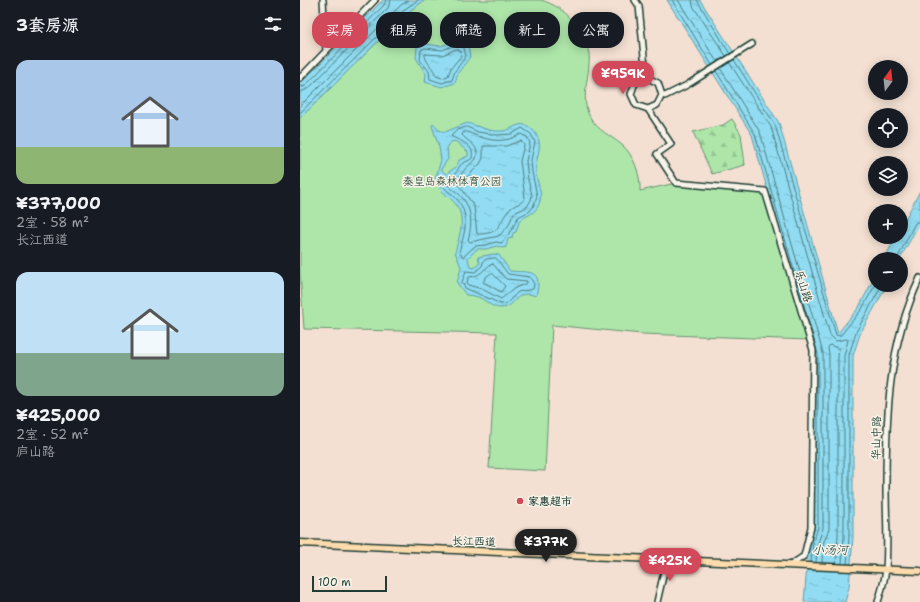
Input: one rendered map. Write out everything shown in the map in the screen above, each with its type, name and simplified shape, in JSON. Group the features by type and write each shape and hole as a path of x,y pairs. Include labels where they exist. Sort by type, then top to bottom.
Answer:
{"main road":[{"name":"长江西道","path":"300,543 792,564 852,569 920,571"}],"street":[{"path":"323,0 326,52"},
{"path":"300,78 375,0"},
{"path":"635,0 639,6 646,77 658,83 662,95 657,105 648,109"},
{"path":"662,95 665,96 687,85 752,44"},
{"name":"乐山路","path":"646,77 636,83 631,94 636,105 648,109 671,144 657,154 676,183 765,191 813,350 811,527 804,556 792,564"},
{"name":"华山中路","path":"878,602 886,570 886,436 890,382 896,347 907,311 920,278"},
{"path":"657,602 667,559"}],"green space":[{"name":"秦皇岛森林体育公园","path":"425,0 541,0 550,3 566,14 568,16 568,48 588,48 589,62 585,102 590,117 597,126 622,145 630,154 638,172 640,191 676,183 765,191 810,340 642,334 552,325 545,471 489,468 497,333 304,329 300,272 300,118 376,43 376,48 432,48 432,12 408,12"},
{"path":"732,119 741,134 745,165 712,174 693,132 723,125"}],"water":[{"path":"383,0 425,0 408,12 376,12 376,43 300,118 300,84 336,48 368,48 368,15"},
{"name":"小汤河","path":"667,0 700,0 779,123 838,333 859,307 868,290 868,292 883,292 860,334 853,356 853,537 849,587 845,602 804,602 809,541 814,528 814,355 752,135"},
{"path":"432,45 440,46 440,48 468,48 470,57 458,73 455,83 442,87 425,82 426,74 416,58 417,48 432,48"},
{"path":"467,123 488,130 497,131 505,131 522,124 530,127 537,136 539,141 539,152 536,163 536,175 541,195 537,208 519,222 516,232 513,233 512,238 508,239 506,247 503,248 497,246 486,249 477,249 468,258 470,267 474,268 480,263 478,257 493,254 499,255 510,271 532,273 538,280 536,296 524,294 519,296 510,305 497,308 478,297 466,295 457,283 461,267 455,252 461,224 460,211 451,199 442,191 435,180 441,160 439,147 432,126 433,124 439,130 445,132","holes":["455,141 468,152 468,156 459,160 456,167 446,174 441,169 448,159 447,146 451,142"]},
{"path":"920,191 920,222 904,252 888,252 892,244 908,244 908,214"}],"place":[{"name":"家惠超市","path":"520,501"}]}
